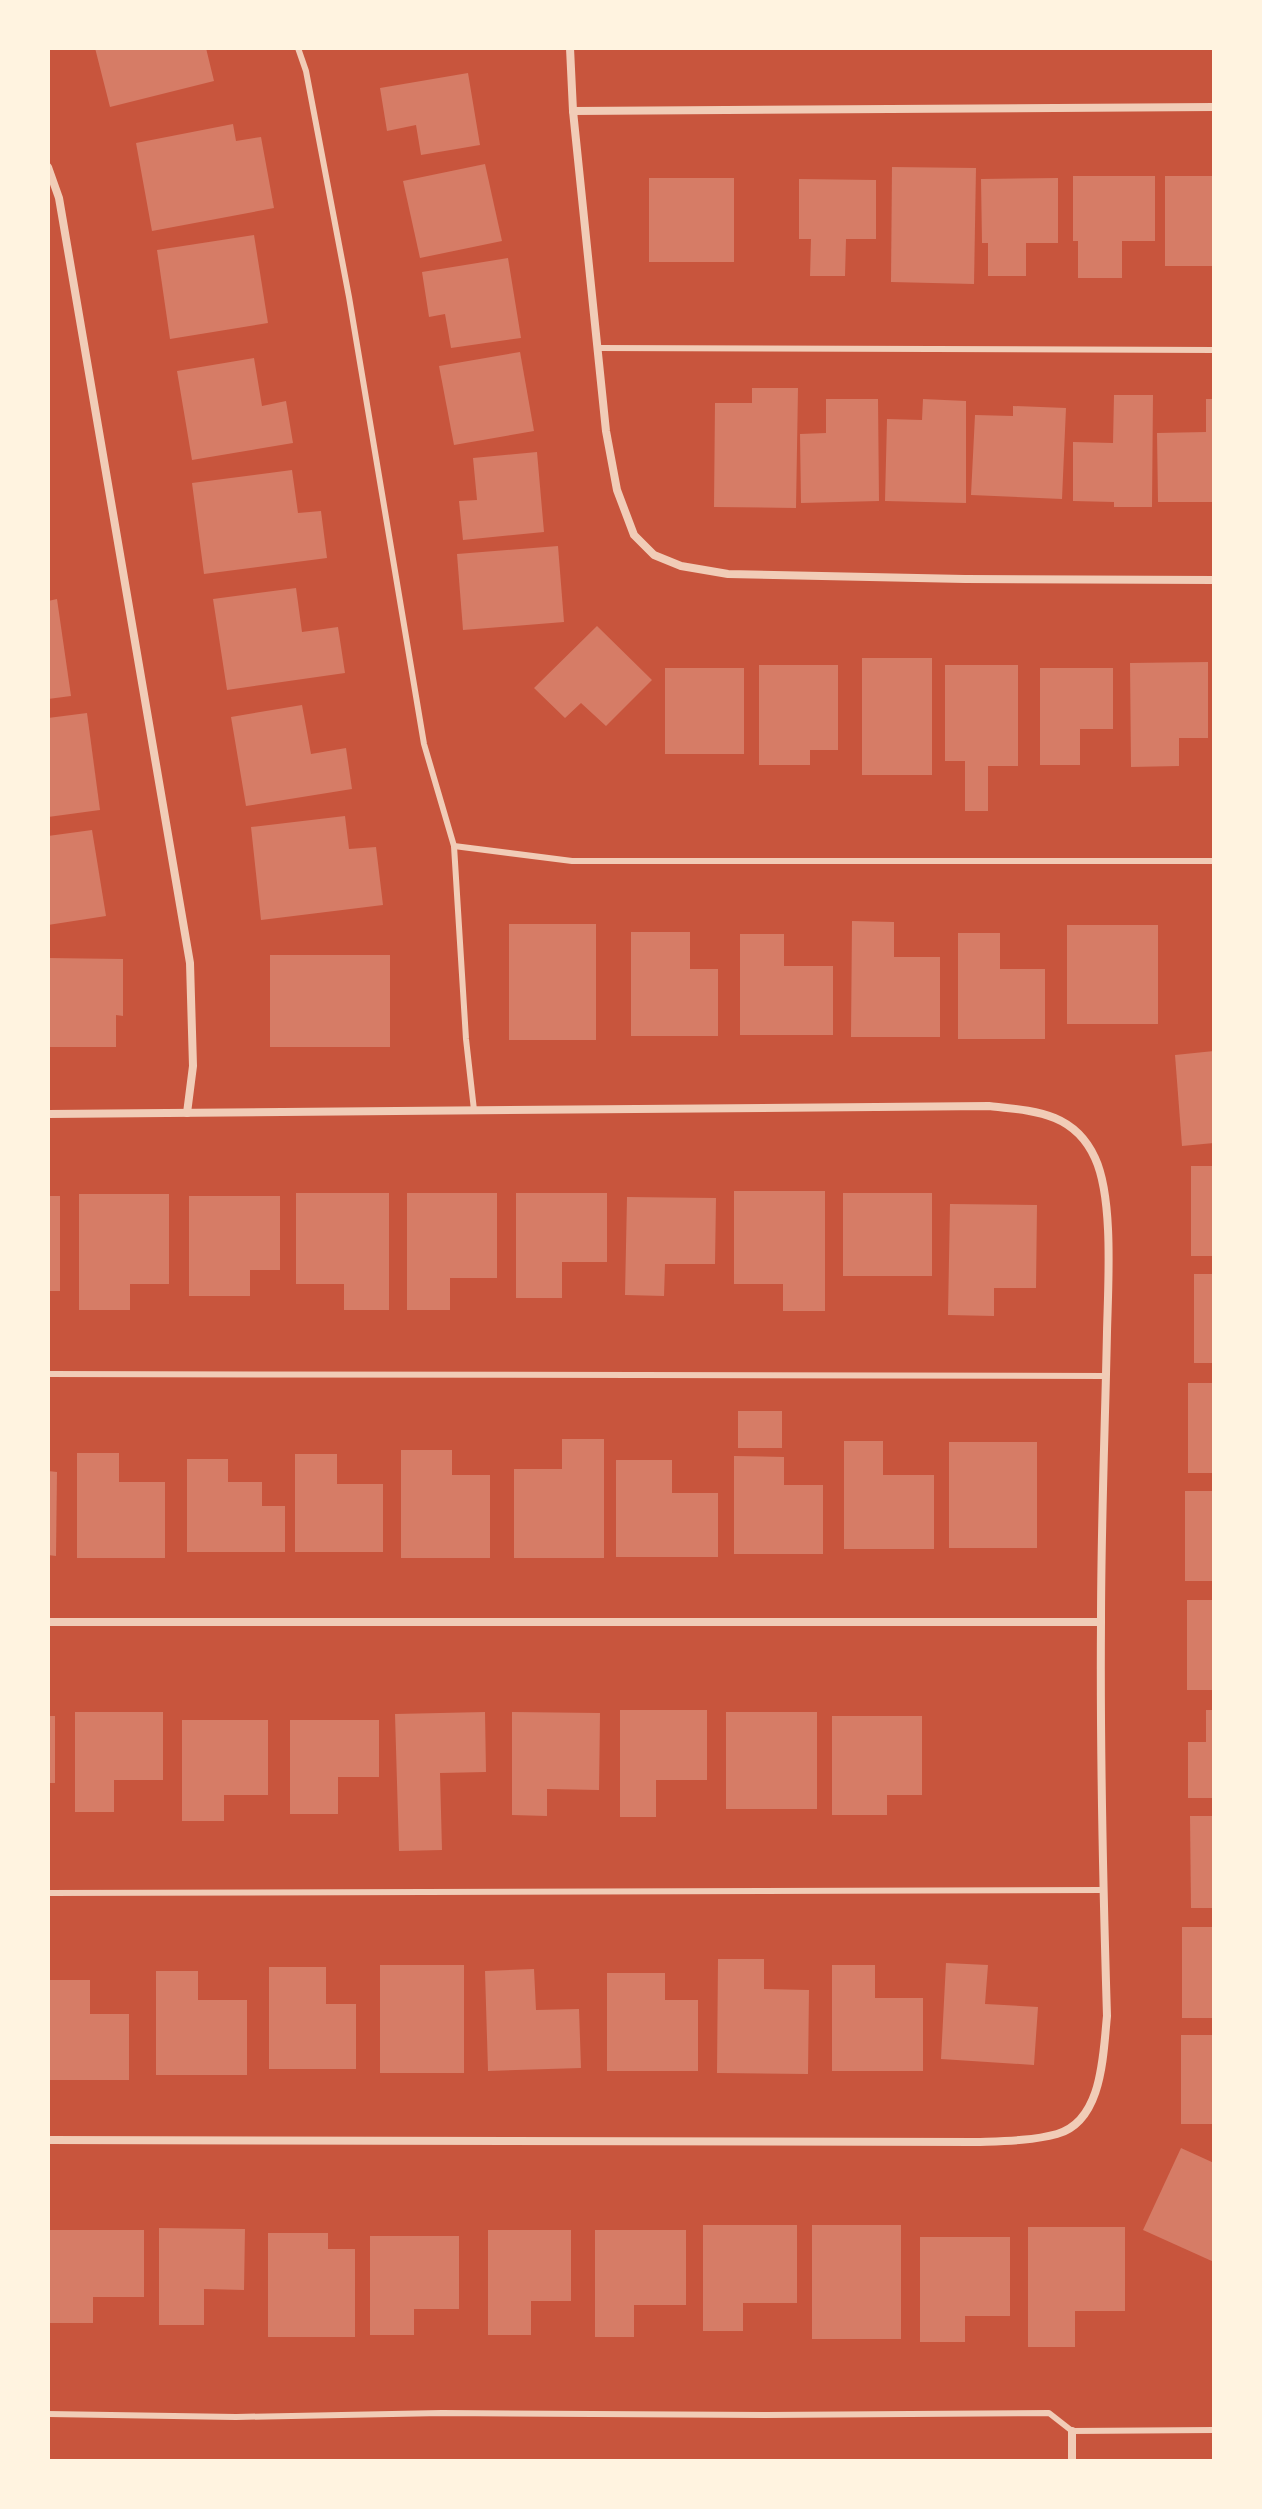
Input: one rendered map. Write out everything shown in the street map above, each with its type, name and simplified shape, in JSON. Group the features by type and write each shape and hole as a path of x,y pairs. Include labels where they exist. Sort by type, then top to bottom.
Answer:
{"street":[{"path":"570,48 573,111 606,431 617,490 634,535 654,555 681,566 728,574 981,580 1214,580"},
{"path":"573,111 1214,107"},
{"path":"48,167 59,198 190,963 193,1066 187,1113"},
{"path":"48,1114 989,1106 1031,1110 1062,1119 1076,1129 1095,1157 1104,1186 1108,1273 1101,1622 1107,2016 1103,2060 1095,2094 1083,2117 1060,2133 1028,2139 976,2142 48,2140"},
{"path":"48,1622 1101,1622"},
{"path":"1072,2431 1072,2461"}],"lane":[{"path":"298,48 306,71 349,297 424,744 454,846 466,1039 474,1110"},
{"path":"598,348 1214,350"},
{"path":"454,846 572,861 1214,861"},
{"path":"48,1374 1106,1376"},
{"path":"48,1893 1103,1890"},
{"path":"48,2414 236,2417 442,2413 1049,2413 1072,2431 1214,2430"}],"building":[{"path":"95,48 206,48 214,81 110,107"},
{"path":"468,73 480,145 421,155 416,125 387,131 380,88"},
{"path":"233,124 236,141 261,137 274,208 152,231 136,143"},
{"path":"485,164 502,241 420,258 403,181"},
{"path":"892,167 976,168 974,284 891,282"},
{"path":"1073,176 1155,176 1155,241 1122,241 1122,278 1078,278 1078,241 1073,241"},
{"path":"1165,176 1214,176 1214,266 1165,266"},
{"path":"649,178 734,178 734,262 649,262"},
{"path":"1058,178 1058,243 1026,243 1026,276 988,276 988,243 982,243 981,179"},
{"path":"799,179 876,180 876,239 846,239 845,276 810,276 811,239 799,239"},
{"path":"254,235 268,323 170,339 157,250"},
{"path":"508,258 521,338 451,348 445,314 429,317 422,272"},
{"path":"520,352 534,431 454,445 439,366"},
{"path":"254,358 262,406 286,401 293,443 192,460 177,371"},
{"path":"752,388 798,388 796,508 714,507 715,403 752,403"},
{"path":"1114,395 1153,395 1152,507 1114,507 1114,502 1073,501 1073,442 1113,443"},
{"path":"826,399 878,399 879,501 801,503 800,434 826,433"},
{"path":"923,399 966,401 966,503 885,501 887,419 922,420"},
{"path":"1206,399 1214,399 1214,502 1158,502 1157,433 1206,432"},
{"path":"1013,406 1066,408 1062,499 971,495 975,415 1013,416"},
{"path":"537,452 544,532 463,540 459,501 477,500 473,458"},
{"path":"292,470 298,513 321,511 327,558 204,574 192,483"},
{"path":"558,546 564,622 463,630 457,554"},
{"path":"296,588 302,632 338,627 345,673 227,690 213,599"},
{"path":"57,599 71,696 48,699 48,601"},
{"path":"597,626 652,680 606,726 581,703 565,718 534,688"},
{"path":"862,658 932,658 932,775 862,775"},
{"path":"1208,662 1208,738 1179,738 1179,766 1131,767 1130,663"},
{"path":"759,665 838,665 838,750 810,750 810,765 759,765"},
{"path":"945,665 1018,665 1018,766 988,766 988,811 965,811 965,761 945,761"},
{"path":"665,668 744,668 744,754 665,754"},
{"path":"1040,668 1113,668 1113,729 1080,729 1080,765 1040,765"},
{"path":"302,705 311,754 346,748 352,789 246,806 231,717"},
{"path":"87,713 100,810 48,817 48,718"},
{"path":"345,816 349,849 376,847 383,905 261,920 251,827"},
{"path":"92,830 106,916 48,925 48,836"},
{"path":"852,921 894,922 894,957 940,957 940,1037 851,1037"},
{"path":"509,924 596,924 596,1040 509,1040"},
{"path":"1067,925 1158,925 1158,1024 1067,1024"},
{"path":"631,932 690,932 690,969 718,969 718,1036 631,1036"},
{"path":"958,933 1000,933 1000,969 1045,969 1045,1039 958,1039"},
{"path":"740,934 784,934 784,966 833,966 833,1035 740,1035"},
{"path":"270,955 390,955 390,1047 270,1047"},
{"path":"48,958 123,959 123,1016 116,1015 116,1047 48,1047"},
{"path":"1214,1051 1214,1143 1182,1146 1175,1055"},
{"path":"1191,1166 1214,1166 1214,1256 1191,1256"},
{"path":"734,1191 825,1191 825,1311 783,1311 783,1284 734,1284"},
{"path":"296,1193 389,1193 389,1310 344,1310 344,1284 296,1284"},
{"path":"407,1193 497,1193 497,1278 450,1278 450,1310 407,1310"},
{"path":"516,1193 607,1193 607,1262 562,1262 562,1298 516,1298"},
{"path":"843,1193 932,1193 932,1276 843,1276"},
{"path":"79,1194 169,1194 169,1284 130,1284 130,1310 79,1310"},
{"path":"48,1196 60,1196 60,1291 48,1291"},
{"path":"189,1196 280,1196 280,1270 250,1270 250,1296 189,1296"},
{"path":"627,1197 716,1198 715,1264 665,1264 664,1296 625,1295"},
{"path":"950,1204 1037,1205 1036,1288 994,1288 994,1316 948,1315"},
{"path":"1194,1274 1214,1274 1214,1363 1194,1363"},
{"path":"1188,1383 1214,1383 1214,1473 1188,1473"},
{"path":"738,1411 782,1411 782,1448 738,1448"},
{"path":"562,1439 604,1439 604,1558 514,1558 514,1469 562,1469"},
{"path":"844,1441 883,1441 883,1475 934,1475 934,1549 844,1549"},
{"path":"949,1442 1037,1442 1037,1548 949,1548"},
{"path":"401,1450 452,1450 452,1475 490,1475 490,1558 401,1558"},
{"path":"77,1453 119,1453 119,1482 165,1482 165,1558 77,1558"},
{"path":"295,1454 337,1454 337,1484 383,1484 383,1552 295,1552"},
{"path":"734,1456 784,1457 784,1485 823,1485 823,1554 734,1554"},
{"path":"187,1459 228,1459 228,1482 262,1482 262,1506 285,1506 285,1552 187,1552"},
{"path":"616,1460 672,1460 672,1493 718,1493 718,1557 616,1557"},
{"path":"48,1471 57,1472 56,1556 48,1555"},
{"path":"1185,1491 1214,1491 1214,1581 1185,1581"},
{"path":"1187,1600 1214,1600 1214,1690 1187,1690"},
{"path":"620,1710 707,1710 707,1780 656,1780 656,1817 620,1817"},
{"path":"1206,1710 1214,1710 1214,1798 1188,1798 1188,1742 1206,1742"},
{"path":"75,1712 163,1712 163,1780 114,1780 114,1812 75,1812"},
{"path":"485,1712 486,1772 440,1773 442,1850 399,1851 395,1714"},
{"path":"512,1712 600,1713 599,1790 547,1789 547,1816 512,1815"},
{"path":"726,1712 817,1712 817,1809 726,1809"},
{"path":"48,1716 55,1716 55,1783 48,1783"},
{"path":"832,1716 922,1716 922,1795 887,1795 887,1815 832,1815"},
{"path":"182,1720 268,1720 268,1795 224,1795 224,1821 182,1821"},
{"path":"290,1720 379,1720 379,1777 338,1777 338,1814 290,1814"},
{"path":"1190,1816 1214,1816 1214,1908 1191,1908"},
{"path":"1182,1927 1214,1927 1214,2018 1182,2018"},
{"path":"718,1959 764,1959 764,1989 809,1990 808,2074 717,2073"},
{"path":"946,1963 988,1965 985,2004 1038,2007 1034,2065 941,2059"},
{"path":"380,1965 464,1965 464,2073 380,2073"},
{"path":"832,1965 875,1965 875,1998 923,1998 923,2071 832,2071"},
{"path":"269,1967 326,1967 326,2004 356,2004 356,2069 269,2069"},
{"path":"534,1969 536,2010 579,2009 581,2068 488,2071 485,1971"},
{"path":"156,1971 198,1971 198,2000 247,2000 247,2075 156,2075"},
{"path":"607,1973 665,1973 665,2000 698,2000 698,2071 607,2071"},
{"path":"48,1980 90,1980 90,2014 129,2014 129,2080 48,2080"},
{"path":"1181,2035 1214,2035 1214,2124 1181,2124"},
{"path":"1181,2148 1214,2163 1214,2262 1143,2230"},
{"path":"703,2225 797,2225 797,2303 743,2303 743,2331 703,2331"},
{"path":"812,2225 901,2225 901,2339 812,2339"},
{"path":"1028,2227 1125,2227 1125,2311 1075,2311 1075,2347 1028,2347"},
{"path":"159,2228 245,2229 244,2290 204,2289 204,2325 159,2325"},
{"path":"49,2230 144,2230 144,2297 93,2297 93,2323 49,2323"},
{"path":"488,2230 571,2230 571,2301 531,2301 531,2335 488,2335"},
{"path":"595,2230 686,2230 686,2305 634,2305 634,2337 595,2337"},
{"path":"268,2233 328,2233 328,2249 355,2249 355,2337 268,2337"},
{"path":"370,2236 459,2236 459,2309 414,2309 414,2335 370,2335"},
{"path":"920,2237 1010,2237 1010,2316 965,2316 965,2342 920,2342"}]}
